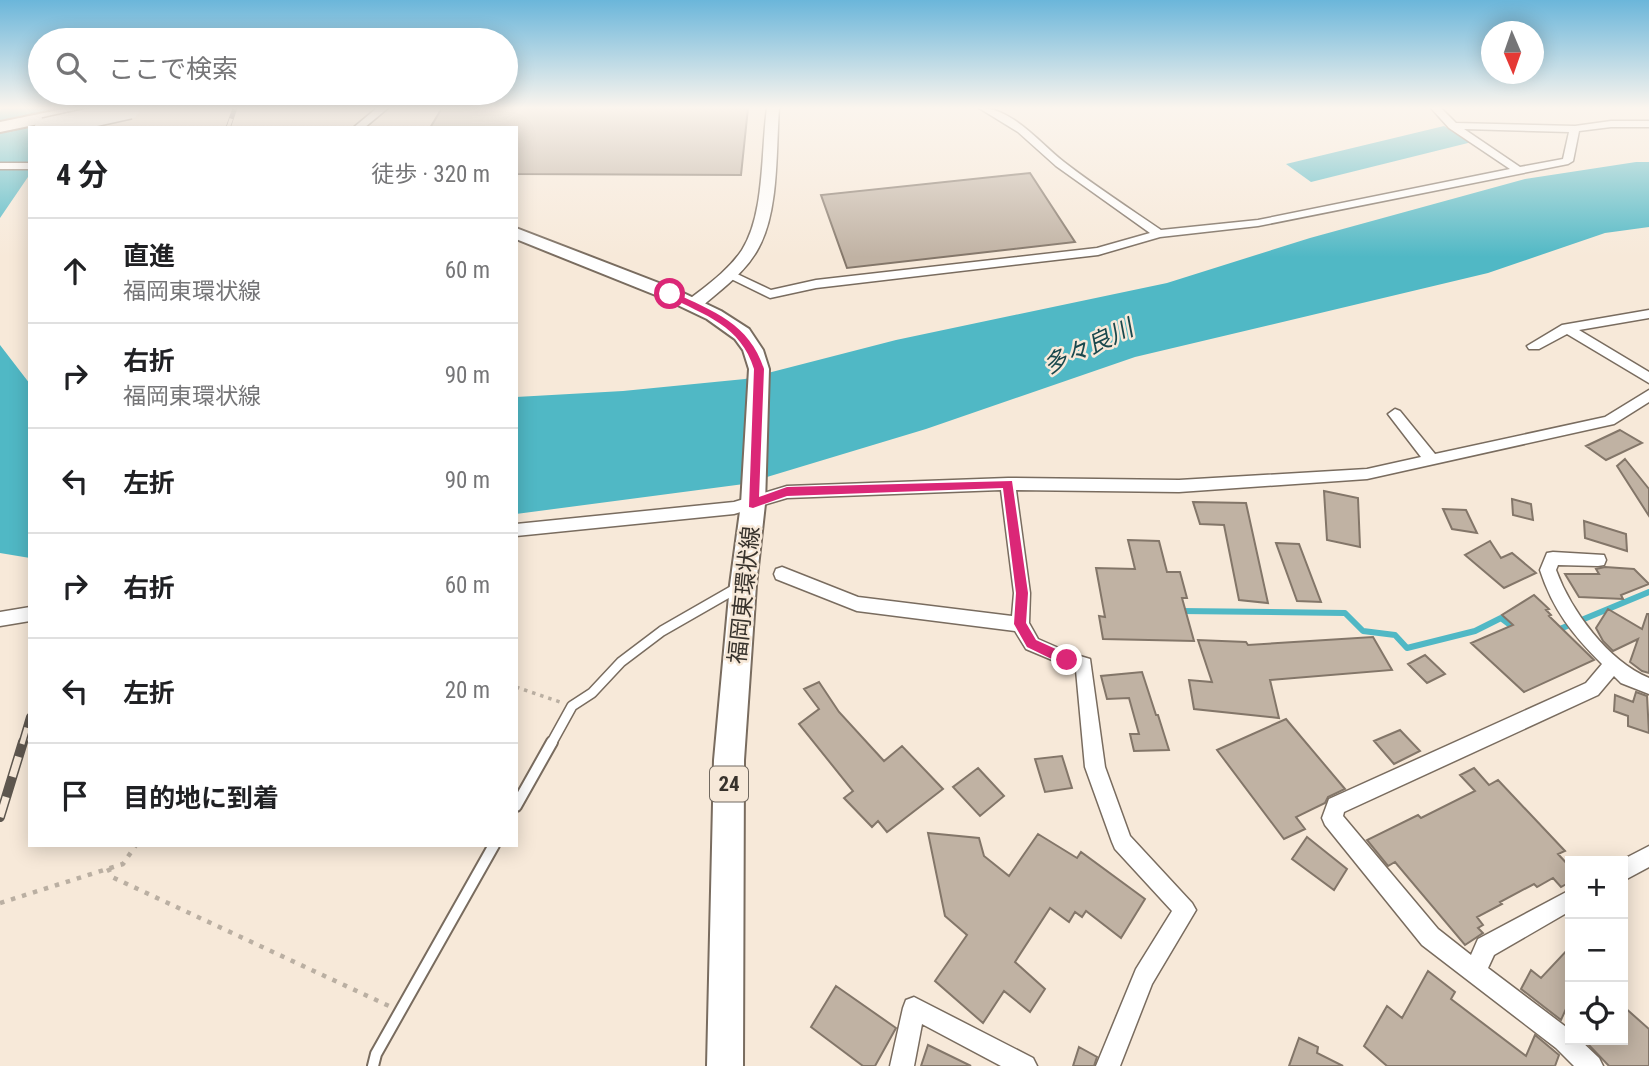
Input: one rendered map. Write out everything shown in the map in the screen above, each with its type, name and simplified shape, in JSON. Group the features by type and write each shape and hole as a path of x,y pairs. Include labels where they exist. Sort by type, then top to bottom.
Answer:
{"main road":[{"name":"福岡東環状線","path":"518,234 693,305 742,334 753,350 759,369 754,498 743,585 729,760 726,1066"}],"street":[{"path":"693,305 729,275 752,245 760,220 767,158"},
{"path":"1053,158 1159,234"},
{"path":"1500,158 1516,169"},
{"path":"729,275 770,294 817,284 1098,251 1159,234 1258,223 1516,169 1567,161 1568,158"},
{"path":"0,166 28,166"},
{"path":"1534,346 1567,328 1649,314"},
{"path":"1567,328 1649,378"},
{"path":"518,530 734,508 754,498 787,492 1008,484 1179,486 1367,474 1609,421 1649,395"},
{"path":"1395,414 1432,460"},
{"path":"1008,484 1022,593 1020,624 1032,644 1067,660 1084,664 1095,767 1122,842 1185,910 1144,977 1108,1066"},
{"path":"1598,560 1553,558 1548,570 1556,593 1580,631 1627,677 1649,686"},
{"path":"782,574 857,604 1020,624"},
{"path":"0,619 28,614"},
{"path":"1591,1066 1564,1040 1430,937 1332,818 1336,806 1592,689 1613,664"},
{"path":"1628,868 1649,856"},
{"path":"1474,973 1486,947 1565,903"},
{"path":"902,1066 914,1008 1025,1066"}],"lane":[{"path":"518,802 572,706 585,701 620,663 662,632 743,585"},
{"path":"373,1066 376,1054 493,847"}],"path":[{"path":"518,688 572,706"},
{"path":"0,903 122,864 135,847"},
{"path":"108,869 112,877 400,1012"}],"water":[{"path":"0,158 28,158 28,177 0,218"},
{"path":"1312,158 1409,158 1311,182 1286,164"},
{"name":"多々良川","path":"1649,162 1649,227 1605,233 1488,273 1135,357 926,429 744,484 518,514 518,397 623,391 745,379 896,340 1167,283 1310,238 1525,179"},
{"path":"0,345 28,381 28,558 0,553"}],"building":[{"path":"518,158 743,158 741,175 518,174"},
{"path":"1030,173 1075,242 847,268 821,195"},
{"path":"1620,430 1642,443 1606,460 1586,446"},
{"path":"1625,459 1649,489 1649,516 1617,466"},
{"path":"1324,491 1358,498 1360,547 1327,540"},
{"path":"1512,499 1531,504 1533,520 1513,515"},
{"path":"1193,502 1246,503 1268,603 1239,600 1224,525 1200,524"},
{"path":"1443,509 1466,510 1477,533 1452,529"},
{"path":"1584,521 1626,534 1627,551 1585,538"},
{"path":"1128,540 1159,541 1167,572 1180,572 1187,598 1182,598 1194,641 1103,639 1099,616 1105,617 1096,568 1135,569"},
{"path":"1490,541 1501,558 1512,553 1536,573 1504,588 1465,555"},
{"path":"1276,543 1299,544 1321,602 1297,601"},
{"path":"1596,569 1634,569 1649,584 1621,595 1623,599 1579,597 1565,574 1599,574"},
{"path":"1534,595 1549,609 1546,610 1551,615 1549,616 1594,660 1524,692 1471,643 1513,625 1502,615"},
{"path":"1608,609 1642,629 1649,614 1649,673 1630,662 1638,639 1613,651 1603,641 1596,628"},
{"path":"1373,637 1392,670 1270,680 1279,718 1194,709 1189,680 1212,682 1198,640 1246,642 1248,645"},
{"path":"1425,655 1445,674 1427,683 1408,664"},
{"path":"1142,672 1169,750 1134,751 1130,734 1139,734 1129,698 1107,699 1101,676"},
{"path":"819,682 839,712 884,761 902,746 943,789 887,832 878,821 872,827 844,798 853,791 799,724 819,709 804,689"},
{"path":"1636,692 1647,696 1649,733 1628,726 1628,716 1614,711 1615,695 1633,702"},
{"path":"1286,719 1345,789 1328,797 1325,803 1296,817 1305,829 1284,839 1217,750"},
{"path":"1400,730 1420,751 1394,764 1374,741"},
{"path":"1062,756 1072,788 1045,792 1035,759"},
{"path":"978,768 1004,796 980,816 953,787"},
{"path":"1474,768 1489,785 1498,780 1565,851 1558,854 1565,862 1565,885 1561,887 1553,878 1537,887 1534,884 1500,902 1502,904 1477,917 1483,925 1478,928 1483,933 1465,945 1395,862 1388,866 1367,840 1418,815 1421,818 1475,791 1460,775"},
{"path":"928,833 979,838 984,856 1009,876 1038,834 1077,858 1081,852 1145,899 1121,938 1086,911 1082,917 1075,912 1069,922 1050,908 1015,962 1045,989 1030,1012 1004,991 983,1023 935,981 967,935 945,916"},
{"path":"1307,837 1347,869 1334,890 1292,859"},
{"path":"1565,952 1565,1011 1561,1020 1521,989 1531,970 1541,978"},
{"path":"1428,971 1455,992 1451,999 1526,1056 1535,1035 1559,1055 1555,1066 1387,1066 1364,1046 1387,1006 1402,1018"},
{"path":"836,986 896,1028 875,1066 863,1066 811,1027"},
{"path":"1628,1010 1649,1029 1649,1066 1609,1066 1589,1045 1628,1045"},
{"path":"1299,1038 1318,1047 1317,1053 1343,1066 1289,1066"},
{"path":"928,1045 971,1066 921,1066"},
{"path":"1079,1047 1097,1057 1094,1066 1073,1066"}],"waterway":[{"path":"1555,631 1649,592"},
{"path":"1180,611 1345,613 1363,631 1395,635 1407,648 1475,631 1501,618 1517,630"}],"railway":[{"path":"22,744 28,724"},
{"path":"0,817 23,742"}],"route":[{"path":"670,294 714,315 742,334 753,350 759,369 753,504 787,492 1008,484 1022,593 1020,624 1032,644 1067,660"}]}
